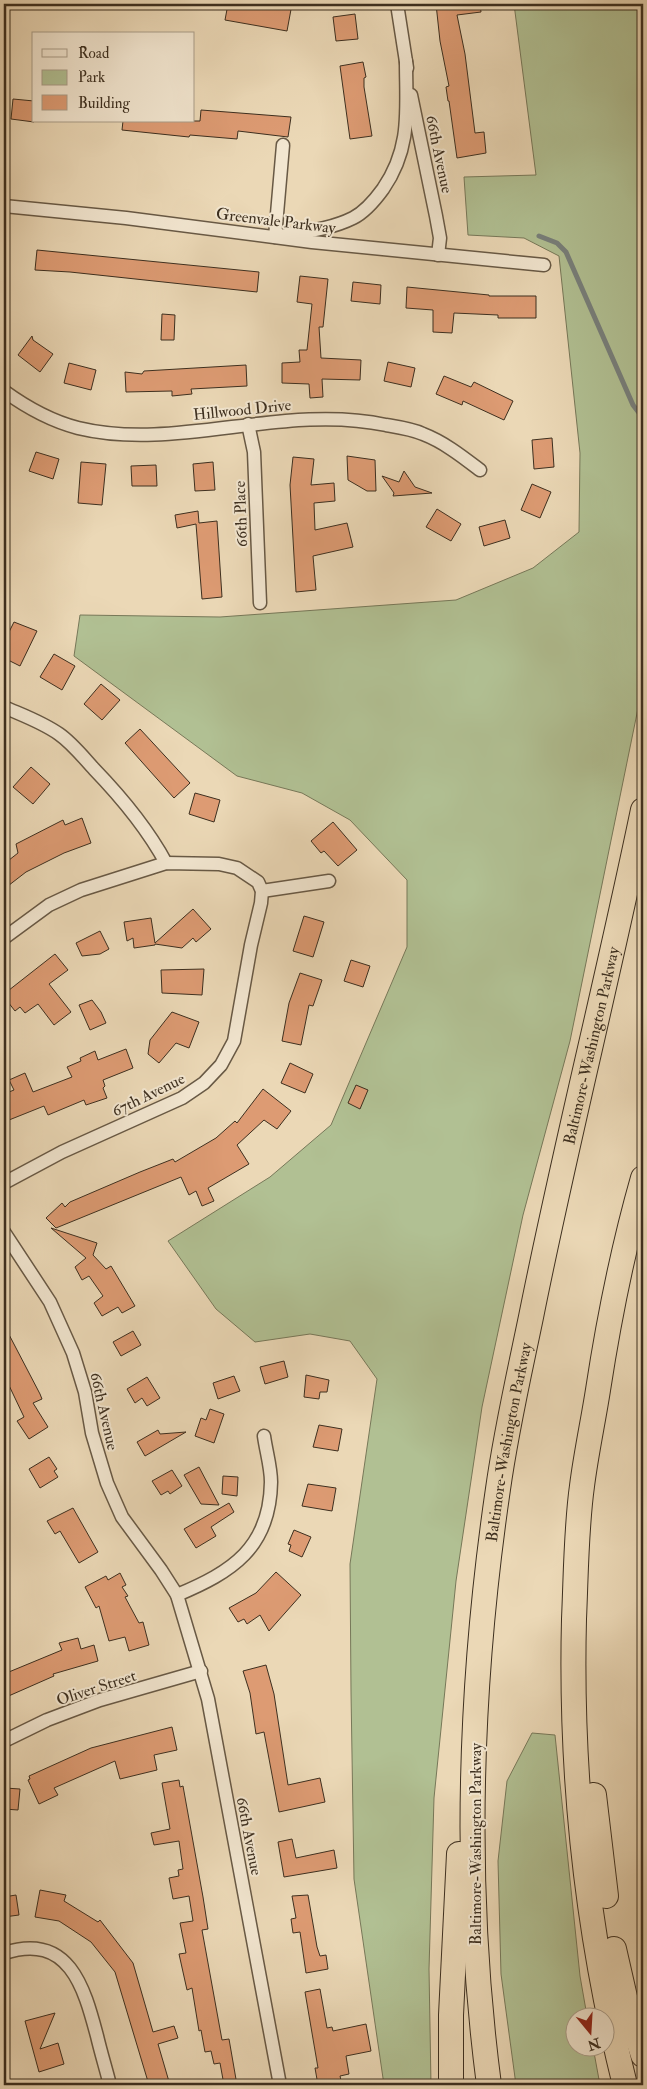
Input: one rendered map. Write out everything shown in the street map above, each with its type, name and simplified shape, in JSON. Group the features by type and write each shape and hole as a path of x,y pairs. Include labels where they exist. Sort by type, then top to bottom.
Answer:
{"highway":[{"name":"Baltimore-Washington Parkway","path":"488,2085 473,1921 472,1790 477,1685 486,1577 510,1414 544,1250 643,810"},
{"path":"625,2085 598,1951 583,1847 576,1770 573,1686 575,1580 582,1487 607,1333 622,1258 643,1178"},
{"path":"575,1580 592,1773 615,1960 643,2055"},
{"path":"451,2085 456,1879 477,1685"}],"street":[{"name":"66th Avenue","path":"397,4 422,149 440,238 438,255"},
{"name":"66th Avenue","path":"275,237 318,230 354,218 379,195 396,168 404,141 406,61"},
{"path":"275,237 283,146"},
{"name":"Greenvale Parkway","path":"4,206 126,218 438,255 544,265"},
{"name":"Hillwood Drive","path":"4,391 17,401 52,420 78,428 114,434 180,432 310,419 352,419 371,422 423,434 462,456 480,470"},
{"name":"66th Place","path":"248,424 254,452 260,604"},
{"path":"4,707 34,719 59,734 78,751 139,821 153,839 166,863"},
{"path":"4,938 49,905 81,890 166,863 219,864 237,868 258,882 262,891 329,881"},
{"name":"67th Avenue","path":"4,1183 62,1152 182,1098 204,1083 221,1065 234,1041 251,944 262,903 262,891"},
{"name":"66th Avenue","path":"4,1232 50,1302 73,1353 85,1392 94,1441 122,1518 161,1570 177,1595 208,1699 280,2085"},
{"path":"177,1595 223,1574 252,1548 263,1530 269,1508 271,1481 264,1436"},
{"name":"Oliver Street","path":"4,1741 47,1720 100,1700 201,1671"},
{"path":"4,1953 25,1948 48,1951 68,1964 75,1972 87,1999 110,2085"}],"green space":[{"path":"514,4 643,4 643,684 570,1041 523,1215 482,1407 456,1581 434,1798 429,1969 431,2085 384,2085 354,1879 351,1692 350,1564 377,1379 350,1341 310,1334 255,1342 216,1309 168,1241 270,1177 331,1125 407,947 407,880 350,820 302,793 237,776 74,656 80,615 220,617 456,600 533,568 579,532 580,453 559,256 524,238 468,235 464,177 536,175"},
{"path":"532,1733 555,1735 580,1976 585,2006 564,2006 564,2056 595,2056 600,2085 516,2085 501,1974 498,1861 507,1781"}],"building":[{"path":"228,4 292,4 287,31 225,20"},
{"path":"436,4 480,4 481,12 457,15 465,54 475,133 484,132 486,153 457,158 446,87 449,86 440,41"},
{"path":"355,14 358,39 336,41 333,17"},
{"path":"363,62 366,77 364,78 364,87 372,136 350,139 340,66"},
{"path":"13,99 32,101 32,122 11,119"},
{"path":"201,110 291,117 288,137 238,131 237,139 190,135 189,137 122,130 123,122 200,121"},
{"path":"37,250 259,272 257,292 35,270"},
{"path":"300,276 328,279 323,327 319,327 321,358 361,360 360,380 322,379 323,397 310,398 309,384 282,383 282,363 300,362 299,350 307,350 312,304 297,302"},
{"path":"353,282 381,285 380,304 351,301"},
{"path":"407,287 489,296 536,296 536,318 498,318 498,315 454,313 452,333 433,332 433,310 406,308"},
{"path":"162,314 175,315 174,340 161,340"},
{"path":"32,336 33,340 53,354 40,372 18,355"},
{"path":"388,362 415,368 411,387 384,381"},
{"path":"69,363 96,370 91,390 64,383"},
{"path":"246,365 247,386 191,389 192,394 172,396 172,391 126,392 125,372 142,374 144,371"},
{"path":"444,376 471,387 474,382 513,401 504,420 463,401 462,405 436,394"},
{"path":"552,438 554,467 534,469 532,440"},
{"path":"36,452 59,459 53,479 29,471"},
{"path":"347,456 375,460 376,491 367,491 348,480"},
{"path":"293,457 314,459 311,485 334,483 335,501 314,503 315,530 347,523 353,547 313,556 316,590 296,592 290,485"},
{"path":"81,462 106,464 102,505 78,503"},
{"path":"213,462 215,490 195,491 193,464"},
{"path":"156,465 157,486 132,486 131,466"},
{"path":"404,471 415,487 432,493 393,496 394,493 382,476 399,482"},
{"path":"532,484 551,492 540,518 521,510"},
{"path":"437,509 461,524 451,541 426,527"},
{"path":"198,511 199,523 217,521 222,597 202,599 196,524 177,528 175,515"},
{"path":"505,520 510,538 484,546 479,527"},
{"path":"14,622 37,631 20,666 4,658 4,642"},
{"path":"54,654 75,666 62,690 40,677"},
{"path":"101,684 120,700 102,720 84,704"},
{"path":"140,729 190,783 174,798 125,743"},
{"path":"31,767 50,784 33,804 13,787"},
{"path":"195,793 220,800 214,822 189,814"},
{"path":"82,818 91,843 64,853 26,872 4,889 4,864 18,853 16,844 63,820 65,825"},
{"path":"333,822 357,850 338,866 324,851 321,853 311,841"},
{"path":"193,909 211,929 196,942 193,938 182,948 155,944 134,948 133,938 127,941 124,922 151,918 155,943"},
{"path":"304,916 324,922 313,957 293,951"},
{"path":"100,931 109,949 100,954 82,956 76,943"},
{"path":"55,954 68,970 49,984 71,1012 54,1025 38,1004 25,1013 20,1007 15,1011 4,997 4,994"},
{"path":"351,960 370,966 363,987 344,981"},
{"path":"204,969 202,995 162,993 161,970"},
{"path":"300,973 322,980 313,1006 309,1005 301,1045 282,1041 289,1003"},
{"path":"92,1000 106,1023 90,1030 79,1005"},
{"path":"172,1012 199,1022 189,1048 176,1043 159,1063 148,1054 150,1040"},
{"path":"126,1049 133,1068 103,1080 105,1086 103,1088 107,1098 86,1105 84,1100 48,1115 44,1106 9,1120 4,1106 4,1094 14,1090 9,1080 25,1073 33,1092 72,1077 67,1067 81,1061 80,1058 95,1051 98,1060"},
{"path":"290,1063 313,1074 305,1093 281,1083"},
{"path":"356,1085 368,1090 360,1109 348,1103"},
{"path":"263,1089 291,1111 277,1129 264,1120 237,1145 249,1164 208,1188 214,1201 202,1206 196,1191 189,1195 181,1177 56,1228 46,1218 62,1203 65,1207 70,1202 140,1172 173,1159 175,1162 216,1138 235,1121 237,1123"},
{"path":"51,1228 97,1243 93,1255 106,1269 111,1266 135,1306 122,1313 118,1307 102,1316 94,1303 103,1296 89,1276 82,1280 75,1267 86,1258"},
{"path":"4,1325 42,1399 33,1403 48,1427 29,1439 17,1421 24,1417 4,1375"},
{"path":"133,1331 141,1345 121,1356 113,1342"},
{"path":"284,1361 288,1377 265,1384 260,1367"},
{"path":"306,1375 329,1380 327,1392 320,1392 319,1399 304,1397"},
{"path":"234,1376 240,1391 218,1399 213,1383"},
{"path":"147,1377 160,1398 147,1406 142,1398 135,1403 127,1389"},
{"path":"210,1409 224,1414 214,1443 195,1436 201,1418 206,1420"},
{"path":"319,1425 342,1429 338,1451 313,1447"},
{"path":"158,1430 160,1434 186,1432 145,1456 137,1442"},
{"path":"49,1457 57,1469 54,1471 58,1477 40,1488 29,1469"},
{"path":"199,1467 219,1505 201,1504 184,1475"},
{"path":"172,1470 182,1486 170,1494 168,1491 161,1495 152,1481"},
{"path":"223,1476 238,1477 237,1496 222,1494"},
{"path":"308,1484 336,1488 332,1511 302,1506"},
{"path":"229,1503 234,1512 211,1527 216,1536 196,1548 184,1529"},
{"path":"73,1508 98,1552 79,1563 60,1531 55,1534 47,1521"},
{"path":"294,1530 311,1537 302,1557 289,1551 291,1545 288,1544"},
{"path":"276,1572 301,1595 269,1631 260,1615 247,1624 244,1619 238,1622 229,1608 256,1593"},
{"path":"120,1573 126,1585 122,1587 128,1596 125,1597 139,1623 143,1622 149,1645 129,1651 125,1637 109,1641 99,1606 96,1608 85,1587 106,1576 108,1580"},
{"path":"78,1638 81,1649 94,1645 98,1661 53,1674 54,1676 4,1698 4,1674 62,1650 59,1643"},
{"path":"266,1665 274,1694 288,1785 320,1778 325,1802 279,1812 264,1732 256,1734 250,1693 243,1671"},
{"path":"172,1727 177,1750 154,1755 157,1770 120,1779 115,1761 54,1788 58,1795 39,1804 28,1780 30,1779 29,1776 91,1748"},
{"path":"179,1780 180,1787 183,1786 203,1897 208,1929 202,1930 222,2040 229,2039 237,2085 224,2085 220,2063 214,2064 211,2051 205,2052 201,2030 199,2031 192,1988 187,1990 179,1954 186,1953 180,1923 193,1921 189,1896 173,1899 169,1878 179,1876 178,1870 183,1869 179,1841 154,1845 151,1833 170,1829 162,1783"},
{"path":"5,1788 20,1789 18,1810 4,1809"},
{"path":"292,1839 296,1858 334,1850 337,1868 284,1877 278,1842"},
{"path":"40,1890 66,1895 64,1901 98,1922 100,1920 133,1963 153,2032 174,2026 178,2038 158,2044 170,2085 149,2085 115,1972 91,1942 59,1921 35,1917"},
{"path":"16,1895 19,1915 4,1917 4,1897"},
{"path":"308,1895 317,1947 320,1956 326,1955 328,1969 306,1973 300,1932 293,1933 291,1919 296,1918 292,1896"},
{"path":"320,1989 327,2028 332,2027 333,2031 366,2024 371,2051 346,2056 349,2074 340,2076 342,2085 318,2085 315,2068 318,2068 305,1992"},
{"path":"55,2013 40,2049 58,2043 64,2064 39,2072 25,2021"}],"waterway":[{"path":"539,236 557,243 566,252 633,405 643,418"}]}
